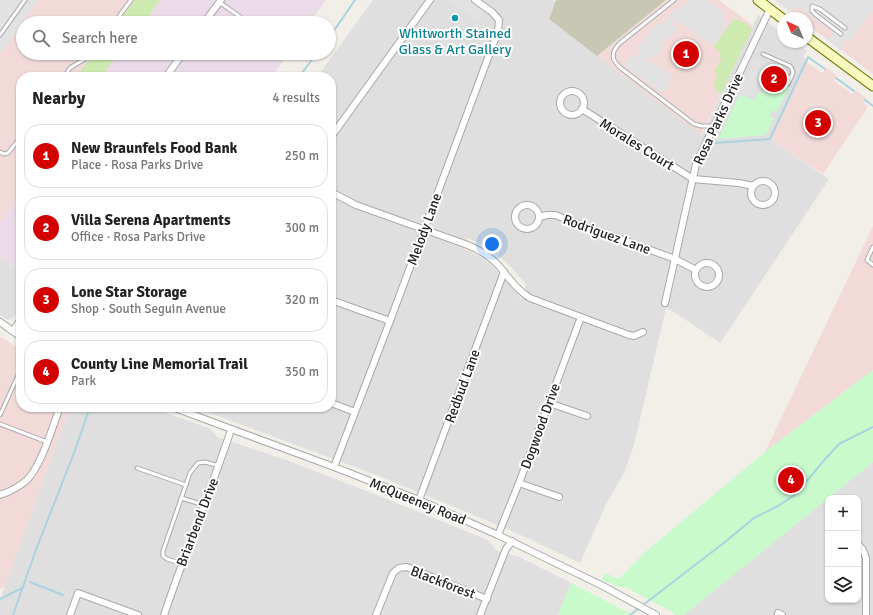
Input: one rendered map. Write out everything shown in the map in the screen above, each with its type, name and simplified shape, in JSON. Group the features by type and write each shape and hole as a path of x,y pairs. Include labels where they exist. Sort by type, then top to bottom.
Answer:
{"main road":[{"path":"758,0 777,14"},
{"path":"813,41 873,86"}],"street":[{"path":"336,130 430,0"},
{"name":"Melody Lane","path":"334,467 390,321 499,25 499,20 496,15 475,0"},
{"path":"209,16 220,1"},
{"name":"Rosa Parks Drive","path":"665,303 696,164 770,9"},
{"path":"170,72 178,60"},
{"name":"Morales Court","path":"582,109 693,179"},
{"path":"693,179 739,183 753,186"},
{"path":"336,195 356,205 479,250 491,258 518,289 530,298 629,335 634,336 643,332"},
{"name":"Rodriguez Lane","path":"539,217 547,215 555,216 675,259 696,270"},
{"name":"Redbud Lane","path":"419,500 504,272"},
{"path":"336,302 390,321"},
{"name":"Dogwood Drive","path":"498,534 519,483 581,317"},
{"path":"0,322 16,333"},
{"path":"13,331 16,326"},
{"path":"549,403 586,416"},
{"path":"336,405 356,412"},
{"path":"0,495 27,480 38,464 58,412"},
{"name":"McQueeney Road","path":"185,412 419,500 498,534 603,586 656,615"},
{"name":"Briarbend Drive","path":"164,615 231,430"},
{"path":"519,483 559,498"},
{"path":"480,615 506,550 512,541"},
{"path":"861,548 866,558 866,615"},
{"name":"Blackforest","path":"376,615 393,573 399,568 407,568 487,598"},
{"path":"70,615 78,593 138,615"}],"lane":[{"path":"0,35 25,0"},
{"path":"119,16 131,0"},
{"path":"674,0 620,43 614,50 613,57 622,69 694,124 701,126 714,126"},
{"path":"220,1 240,16"},
{"path":"841,34 816,15 812,11 812,6 820,9 845,28"},
{"path":"763,54 791,67 793,72 788,84"},
{"path":"67,72 70,68 83,60"},
{"path":"785,75 791,78"},
{"path":"0,152 4,154 8,153 16,143"},
{"path":"873,247 867,260 873,265"},
{"path":"0,415 16,380"},
{"path":"0,424 47,442"},
{"path":"182,564 167,559 163,556 163,551 190,473 198,463 205,462 218,466"},
{"path":"137,468 186,485"},
{"path":"181,498 204,505"}],"shaded area":[{"path":"0,0 160,0 149,16 16,16 16,60 114,60 105,72 16,72 16,201 0,223"},
{"path":"0,0 38,0 27,16 16,16 16,31 0,54"},
{"path":"160,0 326,0 314,16 149,16"},
{"path":"373,0 552,0 555,2 549,19 702,135 758,15 777,29 777,48 803,48 807,51 803,57 808,61 771,140 829,179 720,343 666,308 634,445 624,473 607,502 580,563 510,530 379,476 207,412 336,412 336,72 321,72 329,60 336,60 336,51","holes":["467,238 480,243 509,265 526,284 521,299 489,263 464,249"]},
{"path":"449,0 474,0 487,9 478,21"},
{"path":"556,0 666,0 597,56 549,19"},
{"path":"666,0 719,0 750,23 753,27 701,135 597,56"},
{"path":"688,0 707,0 726,14 722,19 728,24 713,45 678,21 675,21 673,25 678,28 669,40 664,36 660,42 664,46 655,58 651,55 645,62 647,64 650,60 672,76 669,81 671,83 662,93 624,65 633,54 637,56 640,55 641,53 637,49 657,23 662,26 675,8 677,10 681,5 683,7"},
{"path":"775,0 873,0 873,74 813,29 813,12 791,12"},
{"path":"873,0 873,10 849,42 844,38 841,45 842,51 826,39 833,35 831,30 813,18 813,12 805,12 801,8 797,7 794,8 792,12 776,1"},
{"path":"755,59 768,65 752,98 740,92"},
{"path":"115,60 284,60 276,72 105,72"},
{"path":"807,62 822,73 827,68 837,76 834,81 852,94 855,90 866,98 863,102 868,107 823,174 771,140"},
{"path":"16,201 16,268 0,257 0,223"},
{"path":"873,226 873,370 765,452"},
{"path":"0,257 16,268 16,314 9,320 0,315"},
{"path":"0,337 16,346 16,412 68,412 5,587 0,589"},
{"path":"68,412 164,412 211,429 217,437 286,460 488,540 497,551 517,556 571,583 558,615 0,615 0,599"},
{"path":"873,462 873,615 684,615 825,500 825,603 861,603 861,495 832,495"}],"green space":[{"path":"135,0 160,0 149,16 123,16"},
{"path":"734,19 743,22 752,29 721,94 714,88 714,81 718,75 715,73 715,69 722,60 719,58 720,52 713,47"},
{"path":"89,60 115,60 105,72 79,72"},
{"path":"779,82 789,87 777,112 773,110 769,116 774,118 766,135 718,139 740,94 754,101 758,92 763,94 766,91 773,94"},
{"path":"873,370 873,462 832,495 825,495 825,501 684,615 675,615 669,610 623,586 622,588 602,580 605,573 619,579 644,553 765,452"},
{"path":"571,583 633,615 558,615"}],"waterway":[{"path":"336,28 355,0"},
{"path":"714,143 770,139 808,57 825,69"},
{"path":"303,72 312,60"},
{"path":"836,78 854,91"},
{"path":"865,100 873,106"},
{"path":"13,615 88,412"},
{"path":"630,615 754,518 778,506 796,494 839,444 873,427"},
{"path":"30,582 63,595"},
{"path":"0,599 22,588"}],"place":[{"name":"Whitworth Stained Glass & Art Gallery","path":"455,18"},
{"name":"New Braunfels Food Bank","path":"686,54"},
{"name":"Villa Serena Apartments","path":"774,79"},
{"name":"Lone Star Storage","path":"818,123"},
{"name":"County Line Memorial Trail","path":"791,480"}]}
